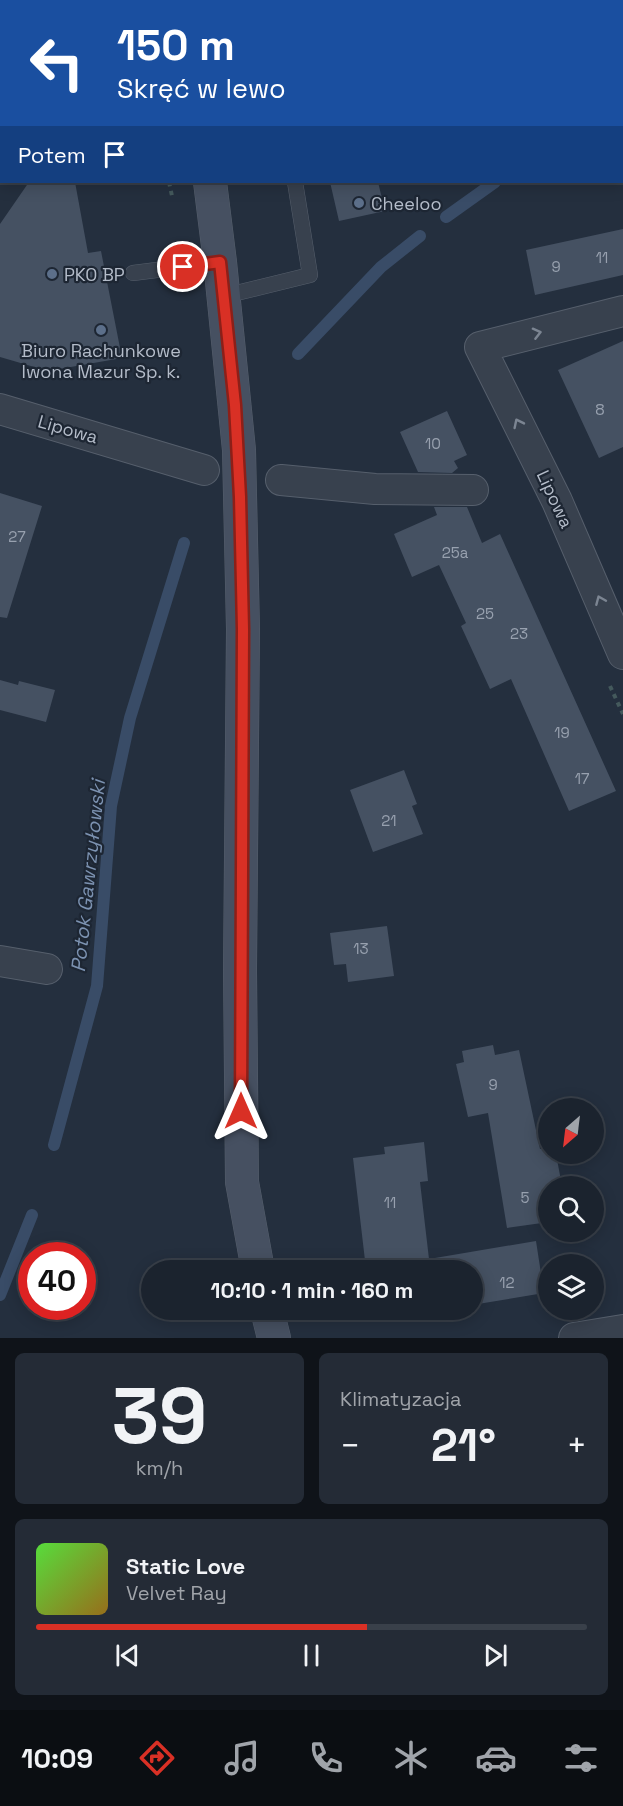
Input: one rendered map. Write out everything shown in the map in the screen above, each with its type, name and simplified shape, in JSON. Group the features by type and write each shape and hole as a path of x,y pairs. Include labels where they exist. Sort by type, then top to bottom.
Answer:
{"street":[{"path":"201,183 219,256"},
{"path":"210,183 239,450 243,629 240,958 242,1182 256,1260"},
{"name":"Lipowa","path":"623,310 480,347 557,501 623,654"},
{"name":"Lipowa","path":"0,409 204,470"},
{"path":"281,480 375,489 472,490"},
{"path":"0,961 47,969"},
{"path":"270,1320 274,1338"},
{"path":"574,1338 623,1330"}],"lane":[{"path":"224,296 310,275 295,183"},
{"path":"133,273 219,256"}],"building":[{"name":"PKO BP","path":"28,183 75,183 88,253 101,251 122,358 48,371 0,357 0,224"},
{"name":"Cheeloo","path":"330,183 378,183 385,211 339,221"},
{"path":"623,229 623,275 535,295 526,250"},
{"path":"623,341 623,447 599,458 558,370"},
{"path":"447,411 467,455 454,461 458,468 452,473 418,472 400,432"},
{"path":"0,493 42,506 7,618 0,617"},
{"path":"434,507 467,507 482,543 500,534 616,791 569,811 511,679 490,689 461,626 466,623 439,565 412,577 394,534 437,515"},
{"path":"0,680 18,685 19,681 55,690 46,722 0,710"},
{"path":"404,770 417,804 412,806 423,834 373,852 350,790"},
{"path":"387,926 394,976 348,982 346,964 334,965 330,933"},
{"path":"493,1045 495,1055 519,1050 538,1140 538,1164 558,1164 560,1176 538,1176 538,1224 507,1228 488,1113 468,1117 456,1064 464,1062 462,1051"},
{"path":"424,1142 428,1181 420,1182 429,1259 536,1241 538,1294 483,1303 483,1260 365,1260 353,1158 385,1154 384,1147"}],"waterway":[{"name":"Potok Gawrzyłowski","path":"446,217 494,183"},
{"name":"Potok Gawrzyłowski","path":"298,354 381,267 420,236"},
{"name":"Potok Gawrzyłowski","path":"54,1145 97,986 111,806 130,718 184,543"},
{"name":"Potok Gawrzyłowski","path":"0,1295 32,1215"}],"place":[{"name":"Cheeloo","path":"359,203"},
{"name":"PKO BP","path":"52,274"},
{"name":"Biuro Rachunkowe Iwona Mazur Sp. k.","path":"101,330"}],"route":[{"path":"183,267 220,262 239,450 243,629 241,1111"}]}
